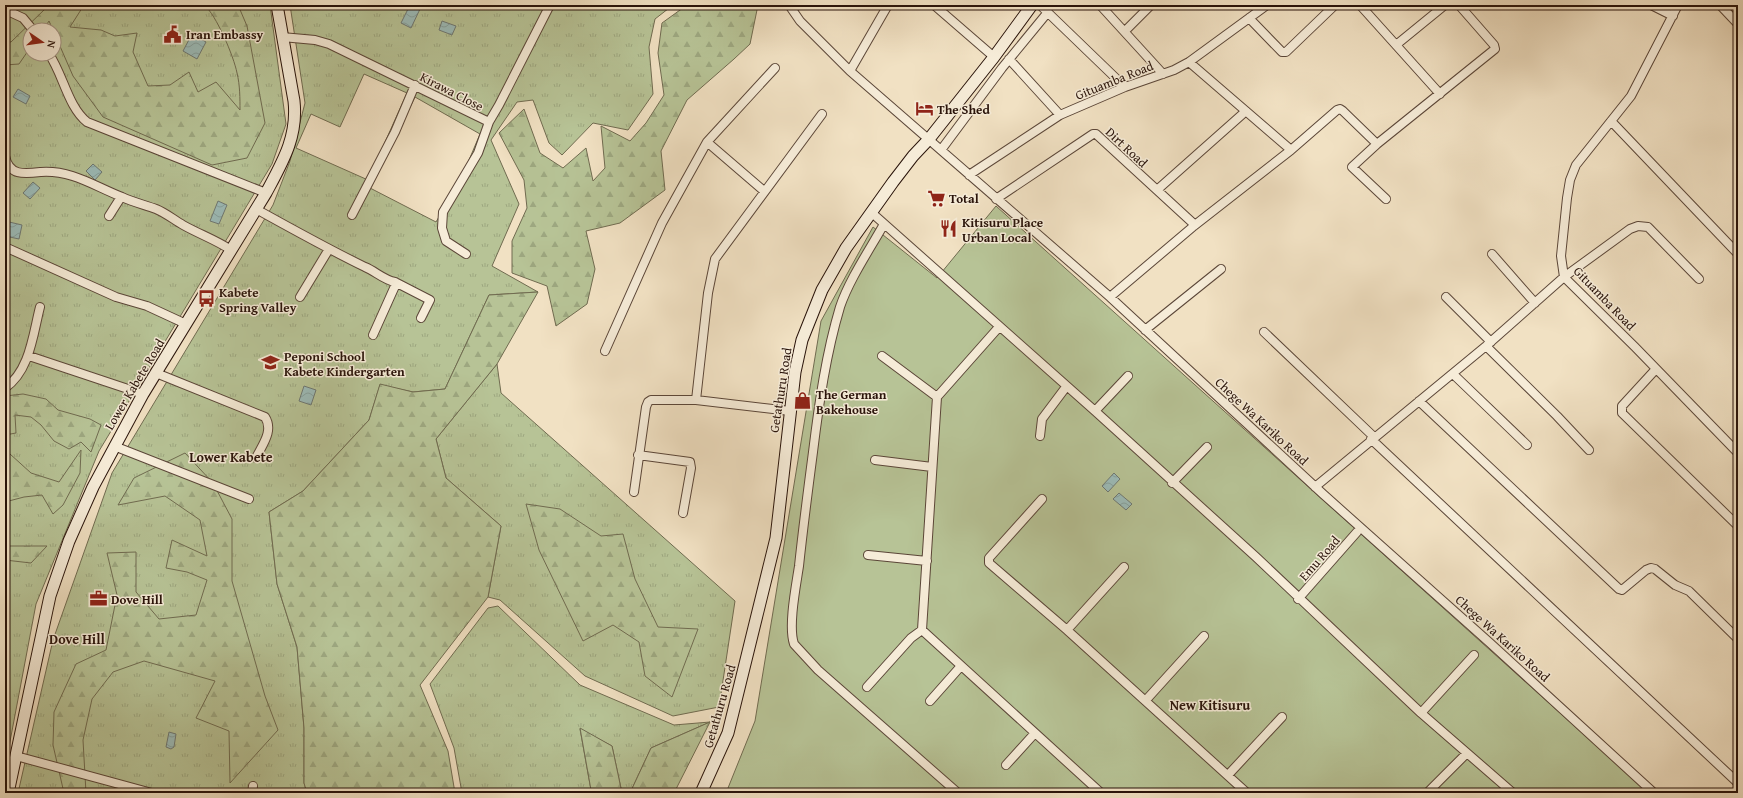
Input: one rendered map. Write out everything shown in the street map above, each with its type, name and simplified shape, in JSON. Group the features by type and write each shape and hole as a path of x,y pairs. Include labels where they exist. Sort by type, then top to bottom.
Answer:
{"main road":[{"name":"Lower Kabete Road","path":"8,793 54,582 72,534 93,487 114,446 143,394 266,193 279,169 292,139 295,124 294,101 277,5"},
{"name":"Getathuru Road","path":"701,793 728,733 776,538 795,372 802,340 813,310 822,290 846,248 912,156 929,139 994,57 1032,5"}],"street":[{"name":"Kirawa Close","path":"282,37 315,40 329,44 488,122 499,105 550,5"},
{"name":"Chege Wa Kariko Road","path":"789,5 800,21 850,71 1110,297 1315,487 1490,643 1654,793"},
{"path":"850,71 888,5"},
{"path":"934,5 994,57"},
{"path":"1040,5 1126,87"},
{"path":"1100,5 1163,74"},
{"path":"1125,31 1151,5"},
{"name":"Gituamba Road","path":"969,175 1060,115 1126,87 1163,74 1189,62 1267,5"},
{"path":"1249,18 1282,52 1286,52 1335,5"},
{"path":"1360,5 1440,94"},
{"path":"1396,45 1445,5"},
{"path":"1386,199 1352,167 1377,144 1495,48 1459,5"},
{"path":"1651,5 1673,16"},
{"name":"Gituamba Road","path":"1678,5 1631,96 1576,165 1570,180 1561,256 1564,277 1738,453"},
{"path":"1720,5 1738,24"},
{"path":"10,12 23,18 26,22"},
{"path":"941,150 1009,59 1048,12"},
{"path":"1009,59 1060,115"},
{"path":"55,62 77,111 87,122 266,193"},
{"path":"1189,62 1291,150"},
{"path":"605,351 662,223 707,142 775,68"},
{"path":"352,215 395,132 415,85"},
{"path":"1110,297 1195,225 1291,150 1340,109 1377,144"},
{"path":"1157,190 1246,111"},
{"path":"696,400 708,293 714,258 822,114"},
{"path":"1611,121 1738,254"},
{"path":"466,254 446,241 442,228 443,212 478,153 488,122"},
{"name":"Dirt Road","path":"996,199 1094,134 1097,135 1195,225"},
{"path":"707,142 764,191"},
{"path":"5,156 8,164 15,172 21,174 47,172 78,177 121,197 157,210 183,226 214,240 231,250"},
{"path":"109,216 121,197"},
{"path":"256,209 329,249 374,271 388,281 395,282 430,300 421,318"},
{"path":"872,213 1256,557 1298,599 1421,713 1513,793"},
{"path":"884,224 856,274 841,305 830,345 820,401 800,552 792,619 792,640 818,670 958,793"},
{"path":"1315,487 1372,438 1453,374 1564,277 1630,229 1643,226 1648,227 1699,279"},
{"path":"5,247 116,297 147,306 186,324"},
{"path":"300,297 329,249"},
{"path":"1492,254 1535,303"},
{"path":"1145,330 1221,269"},
{"path":"373,334 395,286 395,282"},
{"path":"1446,297 1588,450"},
{"path":"5,388 11,384 14,378 19,374 29,356 40,307"},
{"path":"866,687 911,638 922,630 937,396 999,327"},
{"path":"1264,332 1372,438 1738,783"},
{"path":"29,356 143,394"},
{"path":"882,356 937,396"},
{"path":"1656,369 1622,406 1622,413 1738,526"},
{"path":"156,373 261,414 265,417 270,428 256,458"},
{"path":"1453,374 1527,444"},
{"path":"1095,412 1128,376"},
{"path":"1040,436 1042,420 1066,387"},
{"path":"634,492 638,455 648,402 651,400 696,400 790,411"},
{"path":"1419,401 1618,589 1622,590 1646,570 1651,568 1654,569 1675,585 1689,591 1738,639"},
{"path":"114,446 249,499"},
{"path":"1172,482 1207,447"},
{"path":"638,455 690,462 691,468 683,513"},
{"path":"875,460 932,467"},
{"path":"1042,499 989,558 989,563 1146,700 1247,793"},
{"name":"Emu Road","path":"1298,599 1357,532"},
{"path":"868,555 927,561"},
{"path":"1067,630 1124,567"},
{"path":"922,630 1101,793"},
{"path":"1146,700 1204,636"},
{"path":"1421,713 1474,655"},
{"path":"930,702 961,666"},
{"path":"1228,775 1282,717"},
{"path":"1006,765 1035,733"},
{"path":"1427,793 1467,753"},
{"path":"16,756 152,793"}],"green space":[{"path":"5,5 270,5 286,124 272,164 99,451 36,604 5,768"},
{"path":"46,5 84,5 70,27 101,30 115,36 137,33 133,52 148,86 170,85 189,72 198,92 216,82 240,110 239,82 232,57 219,26 204,5 238,5 247,26 265,123 247,158 212,165 103,117 73,76 62,51 62,22 32,22 45,9"},
{"path":"290,5 673,5 655,19 649,47 653,94 628,130 593,123 562,155 549,143 533,100 517,102 491,140 519,204 492,266 538,292 489,295 445,389 413,392 380,385 369,420 303,491 269,512 277,584 297,647 304,728 304,783 307,793 18,793 53,640 112,473 273,205 290,161 305,103","holes":["364,74 407,93 368,180 296,148 311,114 340,127","415,97 480,134 461,179 436,222 370,188"]},
{"path":"687,5 758,5 750,44 687,100 661,151 665,190 620,223 586,231 595,269 587,304 556,326 547,286 512,273 512,241 527,208 524,180 499,133 524,109 540,153 563,168 586,148 593,181 605,168 601,126 630,141 646,123 664,95 658,53 662,23"},
{"path":"22,31 22,60 19,64 5,65 5,42 11,42"},
{"path":"996,206 1649,793 726,793 755,721 821,321 873,227 937,278"},
{"path":"538,292 497,364 436,439 446,478 501,526 488,597 420,685 448,751 455,793 307,793 304,783 304,728 297,647 277,584 269,512 303,491 369,420 380,384 413,392 445,389 489,295"},
{"path":"497,364 501,393 735,601 719,707 673,716 585,676 500,600 488,597 501,526 446,478 436,439"},
{"path":"23,394 46,399 58,410 90,419 101,425 91,452 81,442 69,449 54,441 41,425 31,417 15,415 16,433 5,435 5,396"},
{"path":"81,450 80,473 63,505 53,514 42,495 24,497 5,502 5,455 10,454 31,473 59,482"},
{"path":"185,453 213,483 232,519 232,581 265,696 278,730 230,783 229,731 196,718 215,681 144,661 113,672 92,699 83,740 86,793 64,793 53,745 54,712 76,664 106,650 117,595 107,553 136,552 136,592 159,619 196,615 207,580 187,572 166,568 172,540 207,556 200,520 165,496 118,505 134,478"},
{"path":"526,504 560,509 601,536 623,534 635,579 658,627 698,629 672,697 645,676 639,642 613,625 583,641 539,550"},
{"path":"5,546 47,546 31,563 5,560"},
{"path":"498,606 580,685 674,725 710,722 651,748 630,793 622,793 612,746 580,729 591,790 589,793 462,793 454,748 430,684 488,608"},
{"path":"710,722 674,793 630,793 651,748"},
{"path":"580,728 612,746 622,793 589,793 591,790"}],"water":[{"path":"410,5 420,9 411,28 401,23"},
{"path":"442,21 456,26 452,35 439,30"},
{"path":"192,34 206,42 197,59 183,51"},
{"path":"18,89 30,96 26,104 13,97"},
{"path":"93,164 102,172 95,180 86,171"},
{"path":"33,182 40,188 30,199 23,193"},
{"path":"218,201 227,205 219,224 210,221"},
{"path":"5,221 22,225 19,239 5,236"},
{"path":"304,386 316,390 311,405 299,401"},
{"path":"1114,473 1120,479 1108,492 1102,486"},
{"path":"1119,493 1132,504 1126,510 1113,499"},
{"path":"169,732 176,734 174,747 171,749 166,747"}],"place":[{"name":"Iran Embassy","path":"173,34"},
{"name":"The Shed","path":"924,109"},
{"name":"Total","path":"936,198"},
{"name":"Kitisuru Place Urban Local","path":"949,229"},
{"name":"Kabete Spring Valley","path":"206,299"},
{"name":"Peponi School Kabete Kindergarten","path":"271,363"},
{"name":"The German Bakehouse","path":"803,401"},
{"name":"Dove Hill","path":"98,599"}],"district":[{"name":"Lower Kabete","path":"231,457"},
{"name":"Dove Hill","path":"77,639"},
{"name":"New Kitisuru","path":"1210,705"}]}
